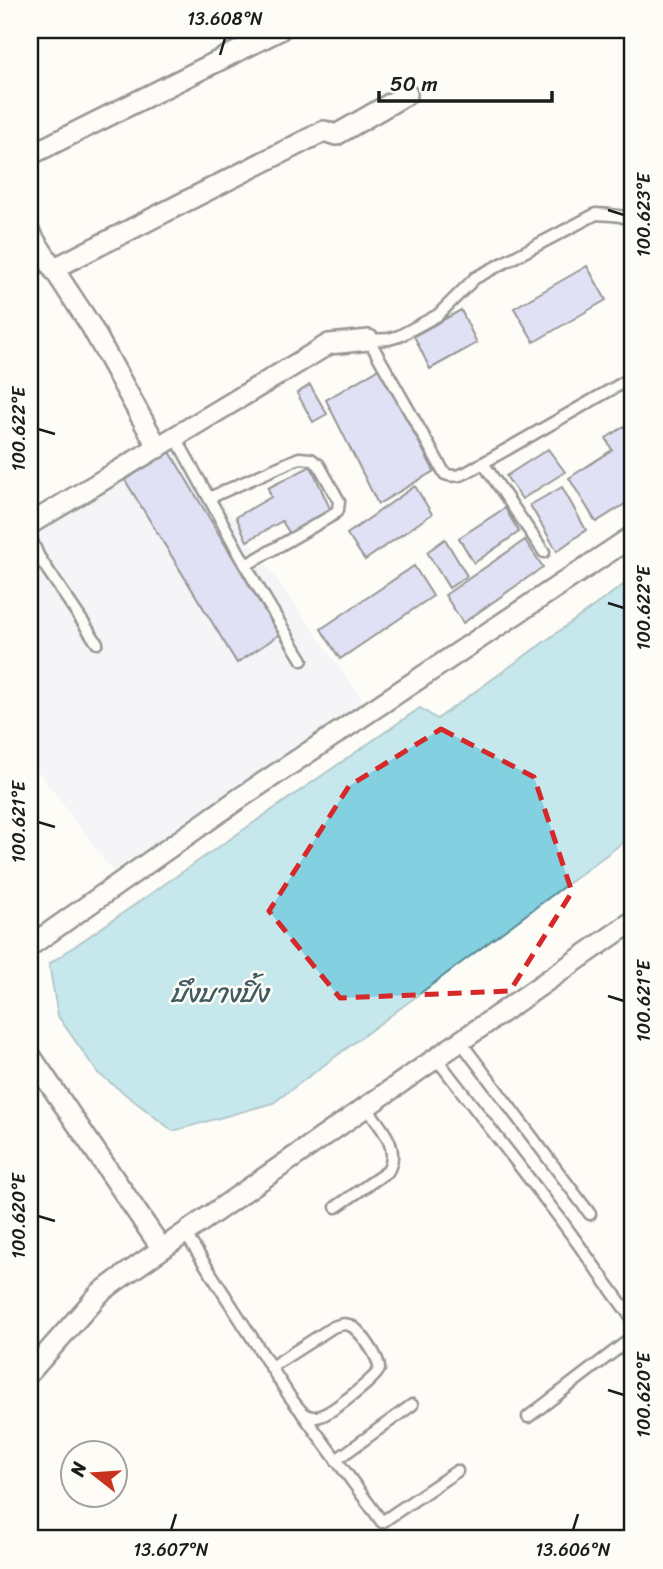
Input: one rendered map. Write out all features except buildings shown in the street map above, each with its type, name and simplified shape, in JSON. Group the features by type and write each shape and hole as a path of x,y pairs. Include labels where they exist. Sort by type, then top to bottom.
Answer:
{"street":[{"path":"30,155 280,30"},
{"path":"54,269 324,131 337,135 407,94"},
{"path":"30,233 91,326 158,447"},
{"path":"30,524 329,344 369,340"},
{"path":"30,946 237,800 633,536"},
{"path":"30,1372 100,1293 633,921"},
{"path":"30,1055 162,1250"}],"lane":[{"path":"633,222 615,215 596,214 531,251 475,278 438,315 389,339 369,340 445,474 452,477 483,463 633,377"},
{"path":"176,438 302,660"},
{"path":"209,498 299,458 311,459 319,465 326,477 339,501 338,510 246,565"},
{"path":"483,463 544,552"},
{"path":"30,537 39,557 97,643"},
{"path":"30,567 39,557"},
{"path":"460,1041 590,1214"},
{"path":"436,1058 558,1216 633,1320"},
{"path":"336,1207 388,1171 393,1162 389,1139 366,1107"},
{"path":"185,1233 300,1410 382,1522 457,1471"},
{"path":"271,1367 342,1324 356,1328 375,1355 379,1367 378,1373 371,1381 320,1416 309,1416 300,1410"},
{"path":"528,1417 633,1338"},
{"path":"336,1460 412,1405"}],"highlighted area":[{"path":"441,729 534,777 572,892 510,991 340,998 269,911 349,786"}],"shaded area":[{"path":"176,438 364,702 124,886 30,760 30,525"}],"water":[{"name":"บึงบางปิ้ง","path":"633,578 633,835 273,1103 173,1131 98,1073 58,1016 49,964 420,708 437,719"}]}
